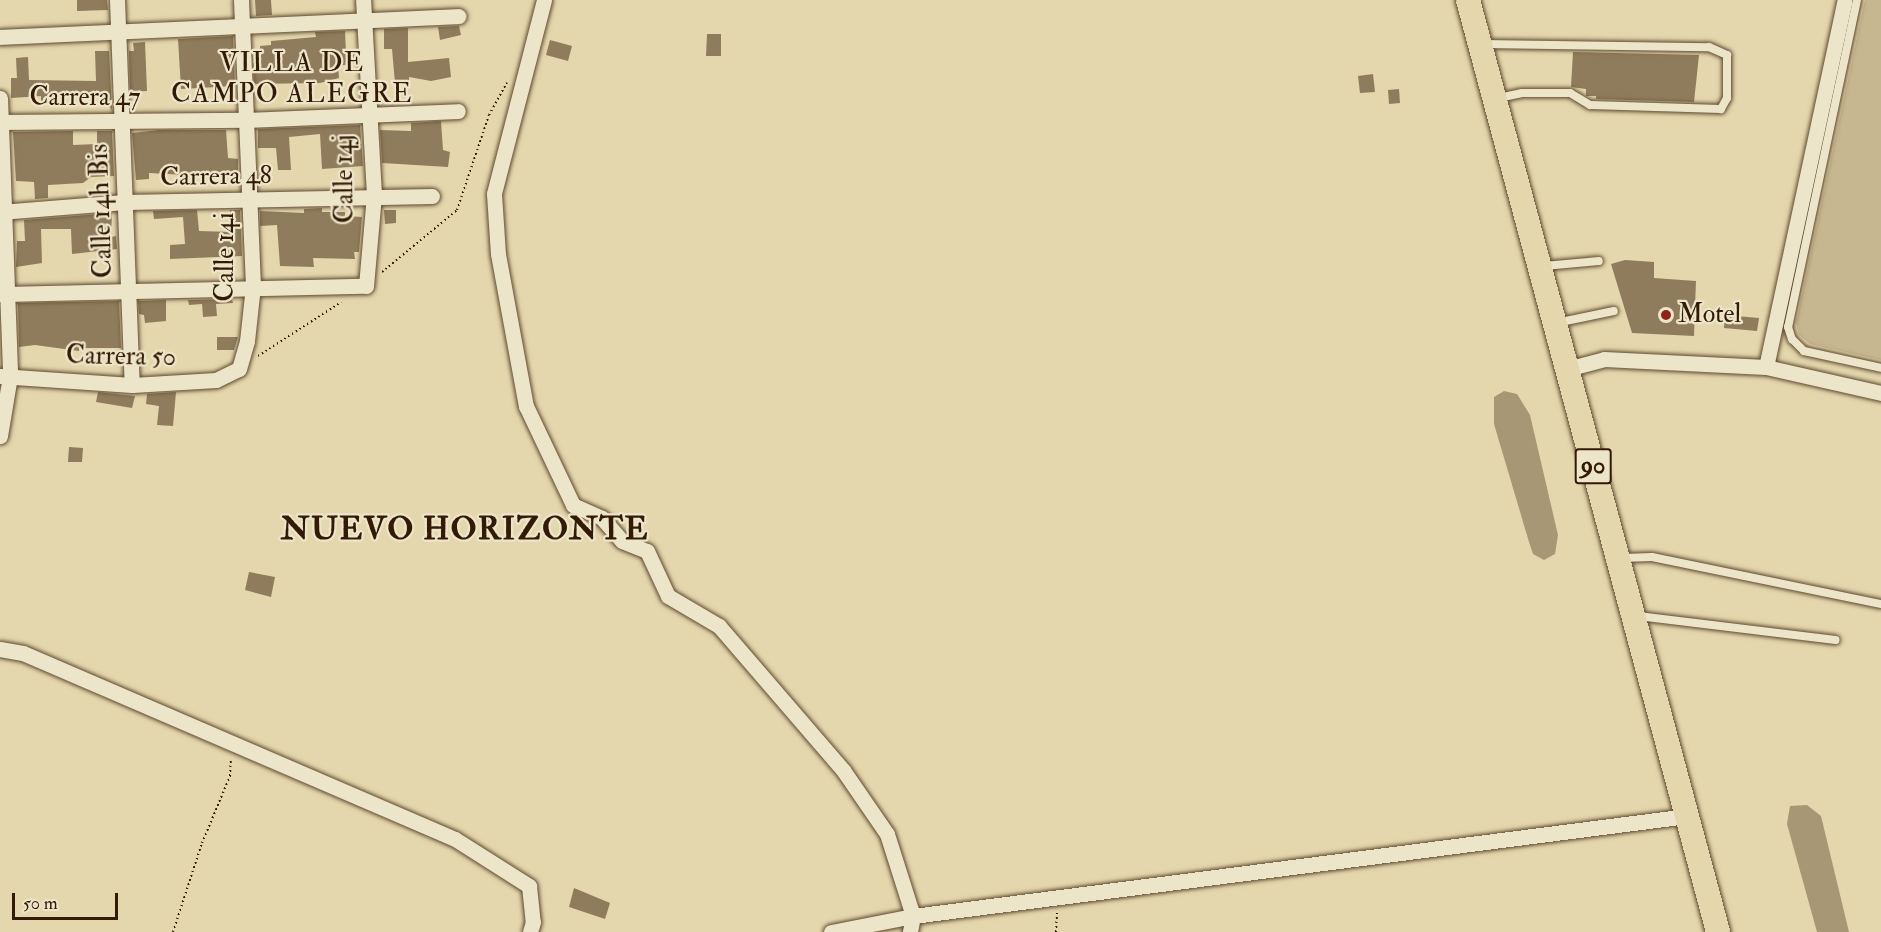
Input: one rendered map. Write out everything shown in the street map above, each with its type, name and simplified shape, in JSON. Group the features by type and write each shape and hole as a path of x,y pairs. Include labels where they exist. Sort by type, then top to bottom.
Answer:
{"highway":[{"name":"90","path":"1468,0 1718,932"}],"street":[{"name":"Calle 14h Bis","path":"117,0 132,385"},
{"name":"Calle 14i","path":"239,369 247,341 253,286 241,0"},
{"name":"Calle 14j","path":"363,0 374,195 366,286"},
{"path":"544,0 494,194 498,254 526,406 573,505 602,518 622,540 647,551 668,596 719,626 843,770 887,834 913,916 910,932"},
{"path":"1766,367 1845,0"},
{"path":"0,37 242,28 459,16"},
{"path":"0,98 5,376 0,436"},
{"name":"Carrera 47","path":"1,122 246,120 458,111"},
{"name":"Carrera 48","path":"2,212 125,202 250,202 374,195 432,196"},
{"path":"4,294 253,286 366,286"},
{"path":"1567,369 1605,359 1766,367 1881,393"},
{"name":"Carrera 50","path":"5,376 132,385 216,380 239,369"},
{"path":"0,650 23,653 455,839 529,886 533,922 530,932"},
{"path":"831,932 913,916 1687,816"}],"lane":[{"path":"1857,0 1788,327 1792,339 1804,351 1881,368"},
{"path":"1480,44 1708,46 1727,55 1727,98 1721,109 1590,105 1570,93 1522,93 1495,99"},
{"path":"1540,266 1599,261"},
{"path":"1555,323 1614,311"},
{"path":"1618,558 1652,557 1881,604"},
{"path":"1634,616 1836,640"}],"path":[{"path":"239,369 366,286 457,210 489,115 510,78"},
{"path":"173,932 230,776 233,744"},
{"path":"1056,932 1058,898"}],"shaded area":[{"path":"1865,0 1881,0 1881,360 1810,344 1799,335 1796,323"},
{"path":"1504,391 1517,394 1530,415 1558,535 1555,554 1544,560 1533,554 1494,424 1494,397"},
{"path":"1807,805 1821,816 1849,932 1817,932 1787,824 1790,806"}],"building":[{"path":"77,0 107,0 108,10 77,11"},
{"path":"255,0 271,0 272,15 256,16"},
{"path":"459,26 461,35 440,40 438,27"},
{"path":"408,28 408,62 449,58 451,77 431,81 409,77 409,81 395,83 392,49 384,49 384,29"},
{"path":"345,31 346,53 356,52 357,63 338,66 339,78 320,83 254,84 253,63 261,62 260,46 271,45 271,41 316,37 315,32"},
{"path":"707,34 721,34 721,56 706,56"},
{"path":"233,36 235,86 181,89 178,39"},
{"path":"550,40 572,46 568,61 546,55"},
{"path":"145,42 147,91 130,92 129,51 134,51 133,43"},
{"path":"95,51 109,51 112,111 105,96 52,95 52,104 41,104 41,96 11,98 11,78 17,78 16,58 28,57 29,80 96,81"},
{"path":"1573,52 1699,55 1694,102 1596,99 1596,96 1586,96 1586,89 1571,87"},
{"path":"1373,74 1375,92 1360,93 1358,76"},
{"path":"1399,89 1400,103 1389,104 1388,90"},
{"path":"441,121 443,150 450,152 448,167 382,163 380,130 411,131 411,123"},
{"path":"360,125 363,166 322,169 320,134 289,137 291,170 278,170 276,148 258,148 258,129"},
{"path":"159,130 226,130 228,158 238,159 238,171 187,175 149,173 149,179 136,180 132,133"},
{"path":"73,131 73,145 97,144 97,131 112,131 114,176 91,177 83,183 48,185 48,198 35,199 34,182 16,181 13,132"},
{"path":"322,208 322,212 345,212 345,216 362,217 359,252 354,252 355,259 313,258 314,267 280,266 277,225 260,226 260,211 304,213 304,209"},
{"path":"197,210 199,231 232,232 230,210 240,210 242,256 170,259 170,245 185,244 183,217 154,219 153,211"},
{"path":"384,210 396,210 396,223 385,224"},
{"path":"112,213 111,237 116,236 117,249 72,254 71,229 41,229 42,263 16,267 17,241 25,241 24,220"},
{"path":"1625,260 1654,262 1654,278 1696,281 1694,336 1632,333 1611,264"},
{"path":"232,299 233,303 216,304 217,316 203,317 202,304 189,305 188,300"},
{"path":"166,300 166,321 145,323 144,315 139,314 138,301"},
{"path":"119,301 121,348 79,348 79,351 35,345 19,347 18,303"},
{"path":"1725,315 1759,318 1757,331 1724,328"},
{"path":"217,337 238,337 234,350 217,350"},
{"path":"98,392 135,396 132,408 96,402"},
{"path":"176,392 173,426 157,425 159,406 146,404 147,394"},
{"path":"69,447 83,448 82,462 68,462"},
{"path":"483,514 495,515 493,530 482,529"},
{"path":"249,572 275,577 271,597 245,590"},
{"path":"574,888 610,903 605,919 569,907"}],"place":[{"name":"Motel","path":"1666,315"}],"district":[{"name":"VILLA DE CAMPO ALEGRE","path":"292,78"},
{"name":"NUEVO HORIZONTE","path":"465,529"}]}
